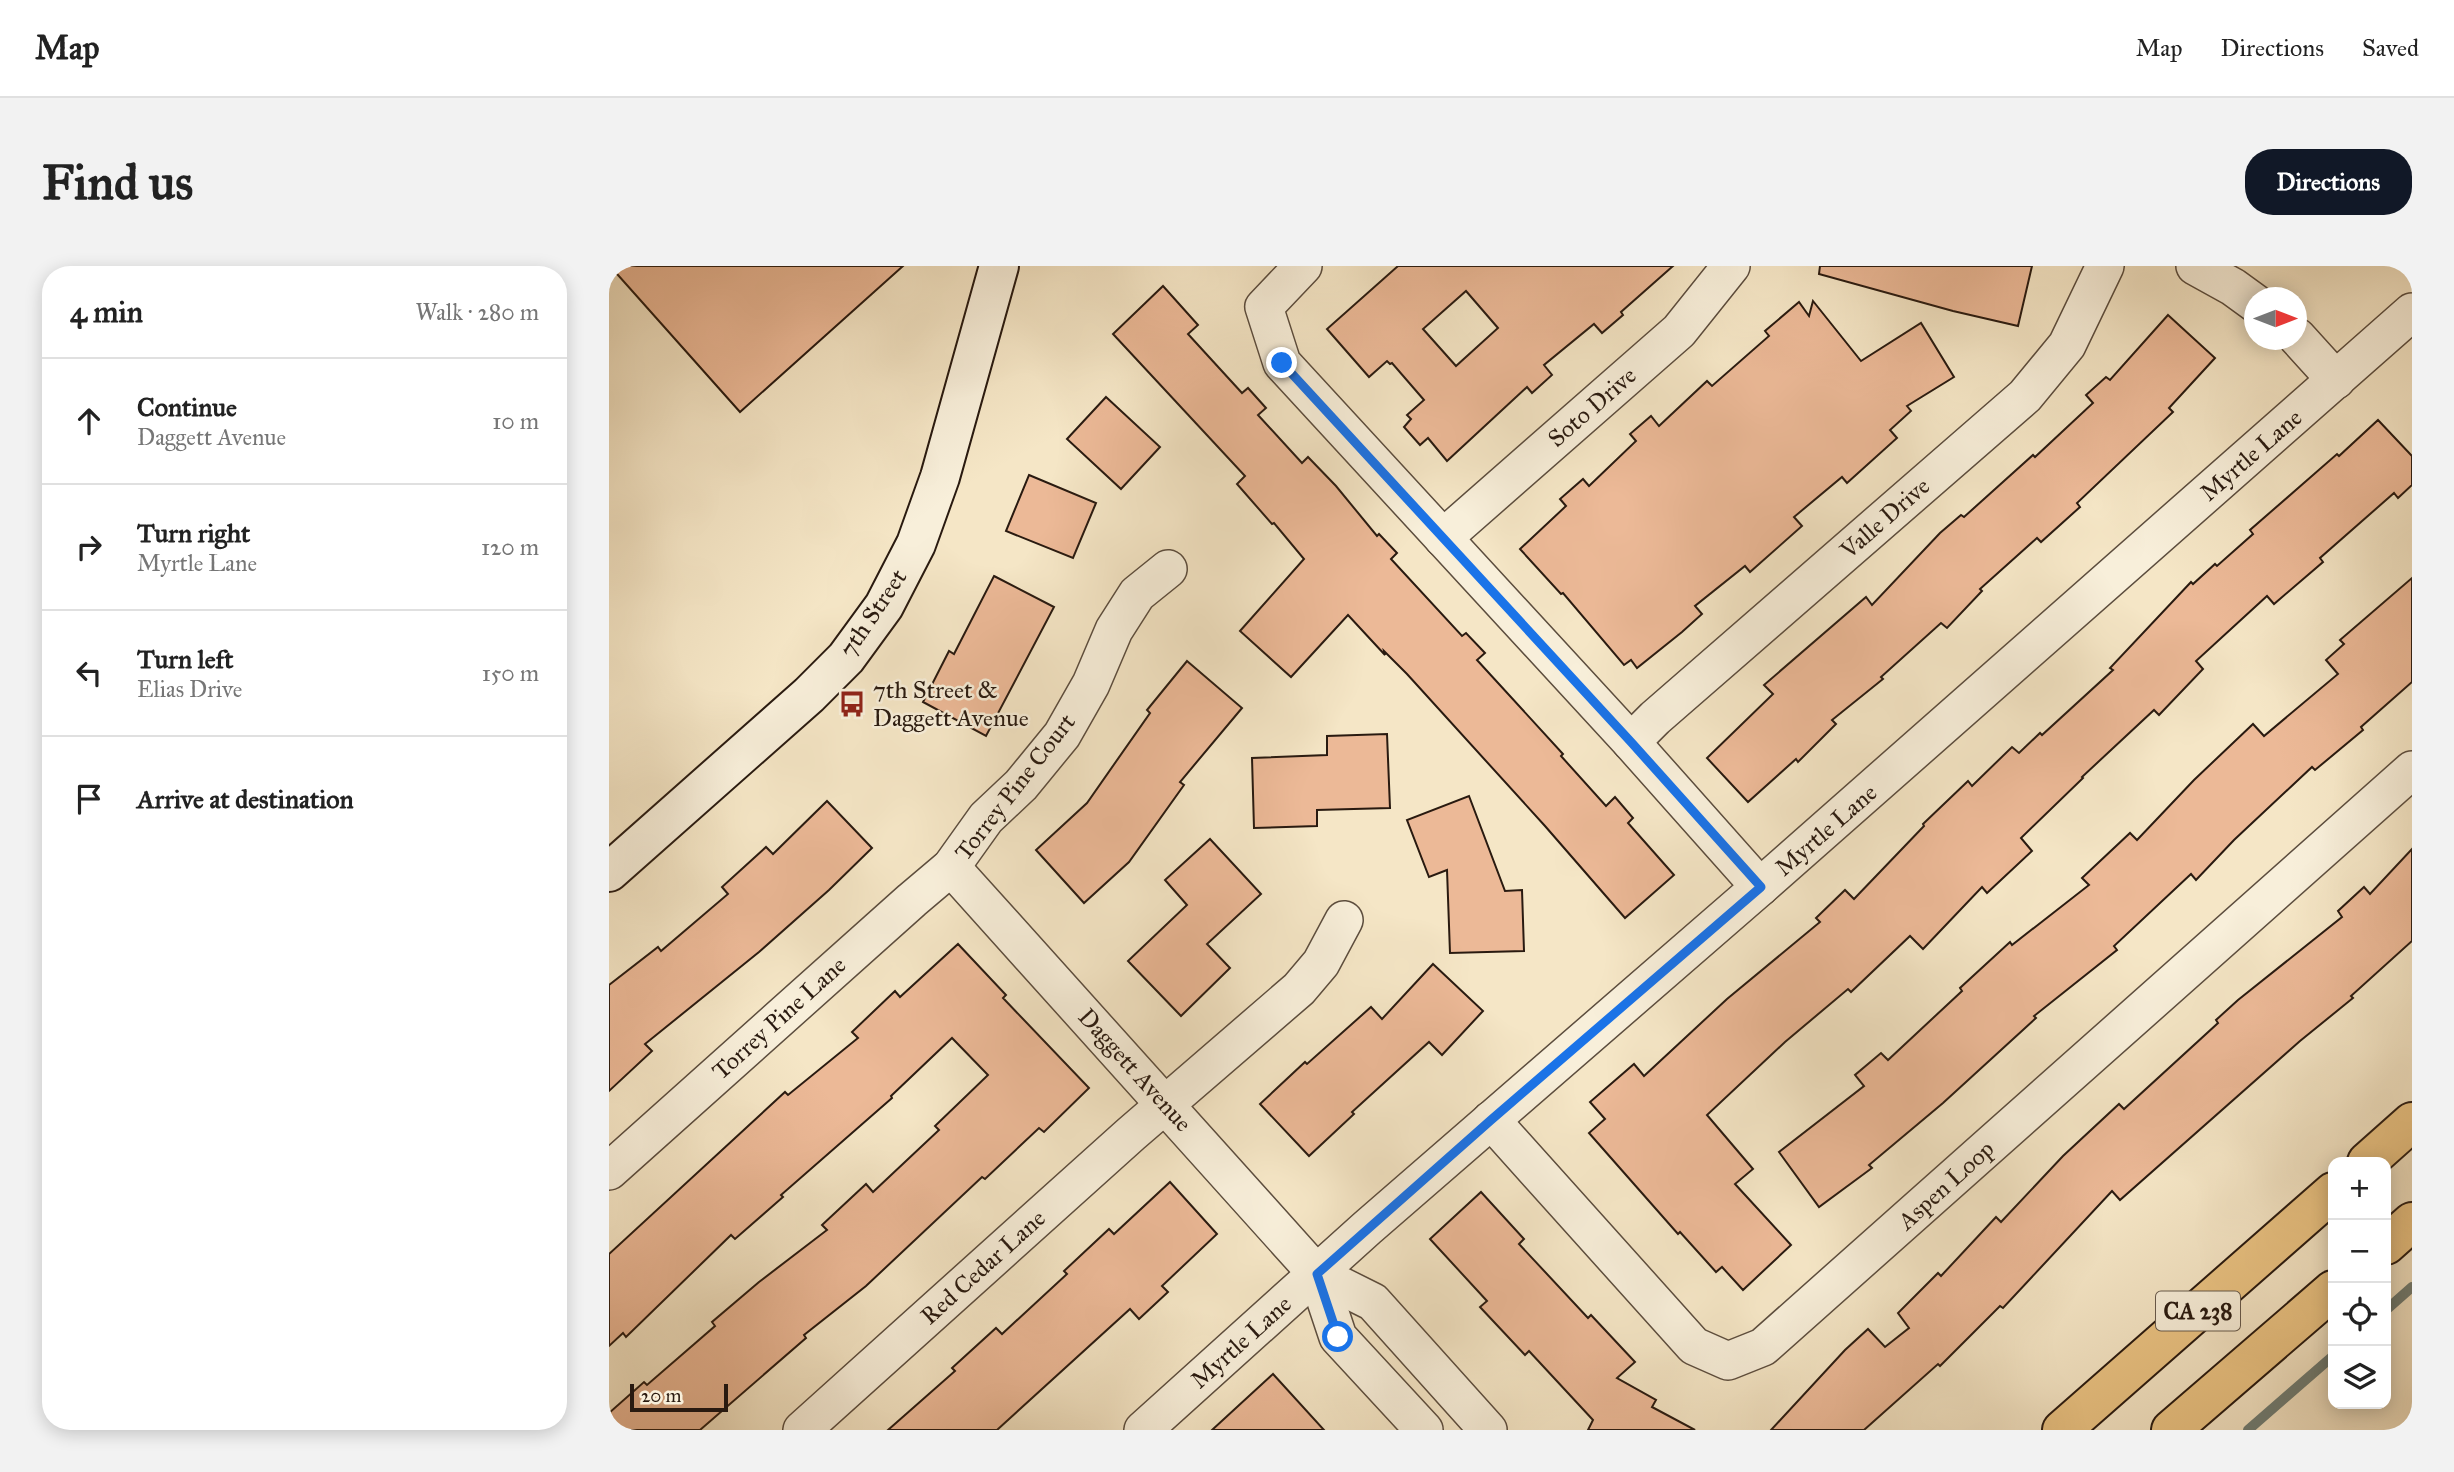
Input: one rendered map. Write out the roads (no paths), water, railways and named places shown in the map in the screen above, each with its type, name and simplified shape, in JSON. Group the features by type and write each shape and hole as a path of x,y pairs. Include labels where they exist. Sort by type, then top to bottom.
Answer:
{"main road":[{"path":"2373,1157 2412,1122"},
{"name":"CA 238","path":"2063,1430 2328,1196"},
{"path":"2391,1241 2412,1222"},
{"name":"CA 238","path":"2171,1430 2328,1294"}],"street":[{"name":"7th Street","path":"609,872 809,695 846,657 884,606 916,544 940,477 999,266"},
{"path":"1303,266 1264,307 1282,363 1761,887"},
{"name":"Soto Drive","path":"1443,538 1679,331 1731,266"},
{"name":"Valle Drive","path":"1631,742 1665,709 2025,396 2067,345 2105,266"},
{"path":"2195,266 2244,295"},
{"name":"Myrtle Lane","path":"1143,1430 1491,1120 1761,887 2412,312"},
{"path":"2307,348 2336,380"},
{"name":"Torrey Pine Court","path":"951,867 986,818 1021,785 1062,735 1091,684 1114,630 1137,594 1168,569"},
{"name":"Aspen Loop","path":"1491,1120 1694,1346 1728,1361 1763,1348 2412,770"},
{"name":"Daggett Avenue","path":"951,867 1317,1274 1373,1302 1488,1430"},
{"name":"Torrey Pine Lane","path":"609,1171 951,867"},
{"name":"Red Cedar Lane","path":"802,1430 1100,1161 1299,989 1321,962 1344,920"},
{"name":"Daggett Avenue","path":"1317,1274 1338,1337 1424,1430"}],"waterway":[{"path":"2391,1306 2412,1287"},
{"path":"2248,1430 2328,1360"}],"place":[{"name":"7th Street & Daggett Avenue","path":"852,704"}]}
